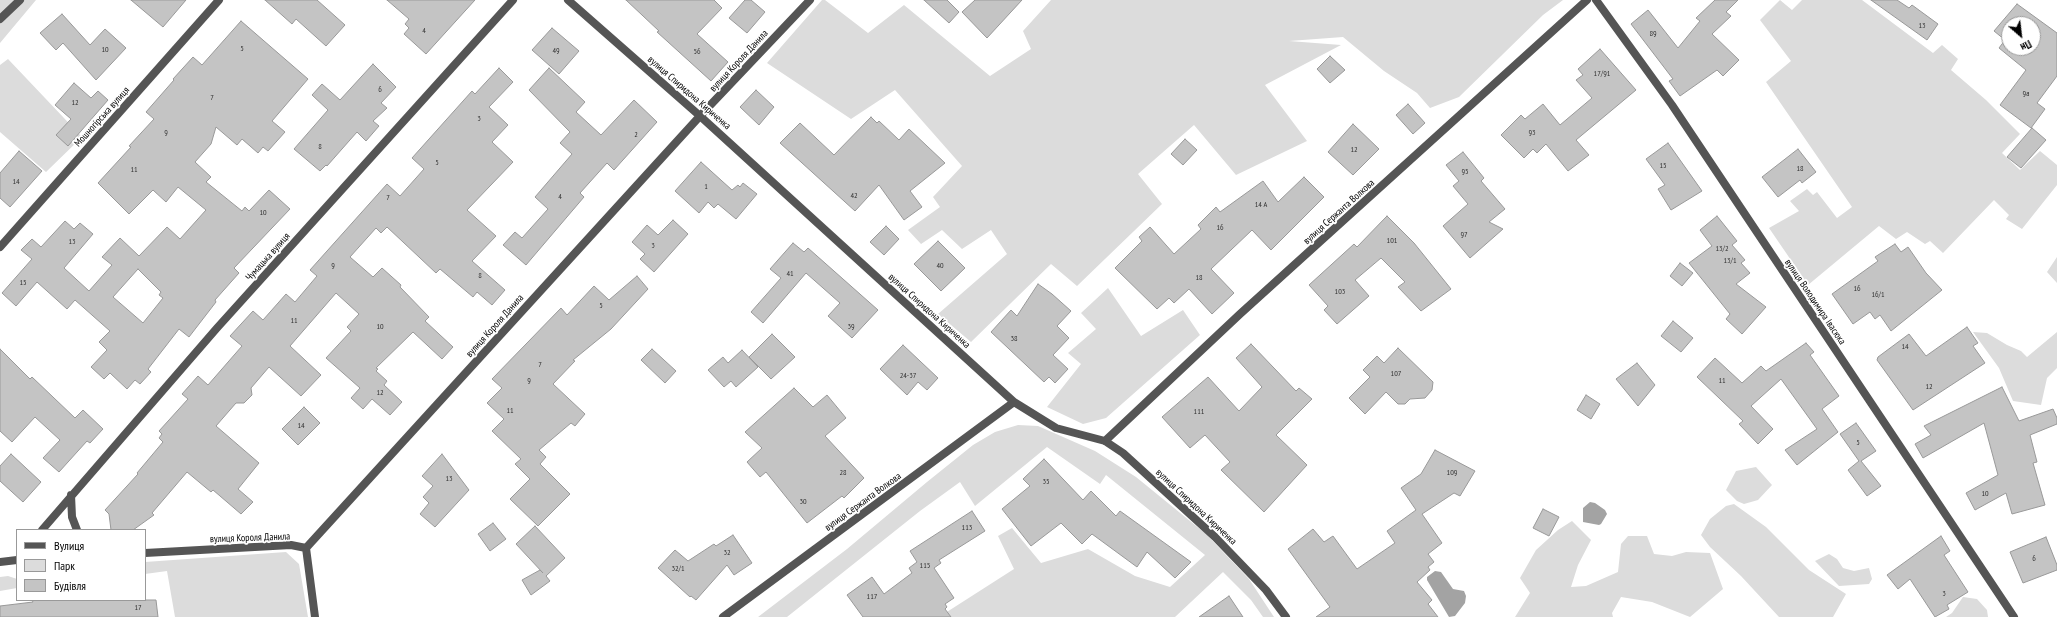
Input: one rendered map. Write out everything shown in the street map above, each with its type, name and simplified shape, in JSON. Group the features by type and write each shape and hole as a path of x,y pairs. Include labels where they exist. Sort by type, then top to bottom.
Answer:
{"street":[{"path":"0,19 20,0"},
{"name":"Мошногірська вулиця","path":"0,247 219,0"},
{"name":"Чумацька вулиця","path":"43,529 217,328 513,0"},
{"name":"вулиця Спиридона Кириченка","path":"568,0 700,116 1014,402 1056,428 1105,441 1123,453 1214,537 1266,590 1286,617"},
{"name":"вулиця Короля Данила","path":"146,553 290,545 306,548 700,116 810,0"},
{"name":"вулиця Сержанта Волкова","path":"1105,441 1240,314 1587,0"},
{"name":"вулиця Володимира Івасюка","path":"1596,0 1676,112 2014,617"},
{"name":"вулиця Сержанта Волкова","path":"723,617 1014,402"},
{"path":"71,495 72,517 77,529"},
{"path":"306,548 315,617"},
{"path":"0,562 16,558"}],"green space":[{"path":"0,0 36,0 0,43"},
{"path":"822,0 825,0 868,33 904,5 990,76 1031,49 1023,31 1051,0 1563,0 1543,15 1459,97 1430,108 1417,93 1384,71 1343,37 1289,41 1341,45 1265,85 1307,141 1236,175 1194,125 1138,174 1162,204 1077,286 1051,264 971,342 938,314 1007,254 991,230 962,249 942,230 921,244 908,230 940,207 933,197 962,166 895,90 851,119 767,63"},
{"path":"1780,0 1792,10 1802,0 1862,0 1933,53 1942,45 1958,59 1951,70 1986,100 2020,134 2002,153 2020,170 2040,151 2057,165 2057,185 2022,229 2006,219 2009,215 1994,200 1943,253 1930,241 1925,244 1907,232 1896,239 1879,226 1808,285 1769,228 1799,211 1790,201 1807,189 1813,195 1817,192 1837,218 1852,207 1766,82 1791,61 1760,20"},
{"path":"8,59 82,137 46,172 0,132 0,65"},
{"path":"2057,257 2057,283 2047,272"},
{"path":"1108,288 1141,336 1183,310 1200,335 1106,418 1083,424 1047,407 1081,364 1068,353 1096,329 1081,313"},
{"path":"1973,332 1987,333 2007,345 2021,351 2027,357 2057,332 2057,368 2047,378 2041,405 2013,401 1999,368"},
{"path":"1018,425 1038,426 1095,451 1136,477 1206,534 1249,579 1274,617 1263,617 1251,600 1223,572 1175,617 939,617 1014,569 998,536 1012,528 1041,563 1088,549 1135,576 1170,587 1205,555 1106,475 1100,484 1047,447 975,506 960,482 920,511 787,617 758,617 847,549 973,445 995,432"},
{"path":"1756,467 1772,485 1758,500 1744,504 1737,501 1726,490 1736,471"},
{"path":"1734,504 1766,527 1809,570 1846,594 1833,617 1779,617 1741,576 1710,547 1701,535 1710,519 1726,506"},
{"path":"1572,521 1591,540 1578,565 1571,587 1586,586 1618,572 1621,544 1628,536 1647,536 1654,554 1672,556 1686,552 1710,553 1723,589 1690,617 1652,602 1621,597 1612,613 1613,617 1515,617 1530,593 1520,578 1536,550 1558,530"},
{"path":"286,552 299,564 308,617 175,617 167,571 146,574 146,562"},
{"path":"1829,554 1837,559 1843,568 1854,571 1869,568 1872,579 1869,584 1839,586 1815,561"},
{"path":"8,576 16,579 16,588 0,591 0,577"},
{"path":"1963,597 1977,599 1987,610 1988,617 1946,617 1952,613"}],"shaded area":[{"path":"1590,502 1595,503 1605,510 1607,514 1599,525 1583,522 1583,508"},
{"path":"1435,571 1441,572 1453,589 1464,591 1466,596 1465,603 1455,616 1449,617 1427,580 1427,577"}],"building":[{"path":"131,0 186,0 163,27"},
{"path":"265,0 317,0 345,25 326,46 296,19 292,24"},
{"path":"387,0 475,0 426,54 404,34 409,28 405,24 409,19"},
{"path":"626,0 714,0 722,8 697,34 728,62 711,81 657,32 659,31"},
{"path":"745,0 751,0 765,12 747,33 729,18"},
{"path":"924,0 947,0 959,12 949,23"},
{"path":"975,0 1022,0 987,38 962,12"},
{"path":"1715,0 1738,0 1726,12 1731,16 1712,34 1739,60 1723,76 1717,70 1680,96 1669,81 1673,79 1631,24 1648,10 1678,48 1700,21 1696,18"},
{"path":"1871,0 1897,0 1909,8 1912,5 1938,24 1927,40"},
{"path":"2017,4 2034,16 2007,16"},
{"path":"62,14 90,45 105,29 126,48 96,80 63,43 56,50 40,33"},
{"path":"241,21 308,79 272,121 285,132 268,151 263,147 258,153 242,139 237,145 216,127 211,144 195,162 211,177 206,182 242,211 245,207 249,211 269,190 290,209 234,268 239,273 215,300 216,302 189,337 179,329 148,369 151,372 140,384 135,380 127,389 110,373 104,379 91,367 107,350 99,342 110,331 75,300 67,309 37,282 16,306 2,293 32,259 21,250 32,239 41,247 65,221 74,229 80,223 93,234 64,268 89,291 112,265 102,257 120,238 139,256 167,227 180,239 206,210 178,187 166,202 153,190 129,214 98,183 154,119 146,112 174,80 173,79 193,57 202,65","holes":["138,269 161,292 159,295 163,298 143,323 113,297"]},
{"path":"2041,21 2057,33 2057,76 2037,103 2045,109 2031,128 2000,105 2026,70 2009,56 2041,56"},
{"path":"2001,23 2001,37 1994,31"},
{"path":"552,28 579,51 559,74 532,50"},
{"path":"1600,49 1636,90 1576,140 1589,155 1568,171 1546,144 1537,153 1533,149 1524,158 1501,135 1521,115 1525,119 1543,104 1560,125 1592,98 1576,80 1583,75 1578,69"},
{"path":"1330,56 1345,70 1330,83 1317,69"},
{"path":"373,64 396,87 381,103 387,108 373,121 379,126 366,141 357,132 327,166 326,165 320,171 294,149 328,110 312,95 322,84 340,100"},
{"path":"499,68 513,82 489,107 508,125 492,142 513,162 467,210 496,236 472,261 505,290 492,305 477,292 473,297 440,269 436,273 387,227 381,233 376,228 350,257 373,277 382,268 401,285 400,287 429,317 425,321 453,347 442,359 413,332 376,368 378,369 376,371 387,381 384,385 402,402 390,415 372,399 363,409 351,398 360,388 326,358 351,331 347,327 359,314 336,293 290,346 321,375 301,396 269,367 251,388 252,395 244,403 236,403 216,426 259,463 238,489 253,502 241,514 213,490 211,492 187,472 152,513 154,515 134,529 111,529 109,514 105,510 138,474 137,473 163,442 159,438 162,434 159,431 188,399 182,394 198,376 208,385 242,346 230,336 253,311 263,320 286,294 295,302 317,276 310,270 387,184 400,196 424,169 412,158 472,91 475,94"},
{"path":"549,68 585,102 576,112 601,135 634,100 657,122 614,170 607,163 580,193 584,197 526,265 503,245 515,232 522,238 548,209 535,197 572,154 560,143 570,132 529,90"},
{"path":"74,83 91,98 98,91 108,100 68,146 56,135 71,119 55,105"},
{"path":"756,90 774,107 759,125 740,107"},
{"path":"1408,104 1425,123 1413,134 1396,115"},
{"path":"871,117 877,123 879,121 899,140 909,129 945,163 910,191 922,207 904,220 879,185 855,211 780,143 800,123 834,155"},
{"path":"1353,124 1379,149 1353,175 1328,152"},
{"path":"2032,128 2046,140 2021,168 2007,157"},
{"path":"1185,139 1197,150 1183,165 1171,154"},
{"path":"1668,143 1702,191 1671,210 1658,189 1665,185 1646,159"},
{"path":"1798,149 1816,172 1802,183 1800,180 1778,197 1762,177"},
{"path":"19,151 42,171 10,207 0,198 0,173"},
{"path":"1463,152 1484,178 1481,181 1505,209 1489,222 1503,229 1470,258 1443,226 1468,204 1453,186 1459,181 1446,165"},
{"path":"701,162 732,190 738,185 740,187 743,183 757,194 736,219 718,204 714,208 708,202 699,213 675,191"},
{"path":"1304,177 1324,197 1271,250 1252,230 1211,269 1234,293 1212,314 1189,289 1174,303 1169,298 1157,309 1115,268 1142,241 1139,237 1150,227 1174,254 1201,229 1198,225 1216,207 1220,212 1263,181 1278,202"},
{"path":"1387,216 1414,243 1451,289 1421,311 1398,287 1405,282 1381,258 1355,280 1369,296 1337,324 1324,310 1328,306 1309,285 1354,244 1357,247"},
{"path":"1717,216 1737,241 1732,245 1745,260 1741,263 1750,273 1736,284 1766,307 1742,334 1726,319 1730,314 1689,263 1712,246 1700,230"},
{"path":"673,220 688,234 654,272 640,259 645,254 632,242 647,225 658,235"},
{"path":"886,226 899,239 884,255 870,242"},
{"path":"938,241 965,268 941,291 914,264"},
{"path":"793,243 804,252 808,248 878,310 852,338 828,316 840,303 806,273 763,323 751,312 781,278 770,269"},
{"path":"1895,244 1901,252 1908,247 1926,273 1942,290 1891,331 1880,315 1875,319 1870,312 1853,324 1832,294 1878,261 1875,257"},
{"path":"1680,263 1693,273 1682,286 1670,276"},
{"path":"637,276 648,289 611,329 573,360 575,361 553,384 585,414 575,426 571,423 539,450 546,457 540,464 570,494 538,526 510,499 530,479 515,464 521,459 492,431 504,419 487,403 502,388 492,379 561,308 567,315 594,286 609,300"},
{"path":"1038,284 1071,311 1057,326 1069,338 1053,355 1068,369 1055,383 1049,377 1044,382 991,332 1011,310 1017,316"},
{"path":"1673,321 1693,338 1681,352 1661,336"},
{"path":"1967,327 1978,343 1973,346 1985,363 1913,410 1877,360 1878,357 1909,334 1926,356"},
{"path":"772,334 795,357 771,379 749,357"},
{"path":"1806,343 1814,352 1810,355 1839,396 1822,409 1838,432 1797,465 1785,450 1817,429 1781,379 1751,406 1773,429 1758,444 1739,424 1743,421 1697,377 1715,358 1742,383 1761,366 1766,371"},
{"path":"1251,344 1296,391 1299,388 1312,399 1276,435 1307,465 1264,512 1221,470 1230,462 1205,435 1190,448 1162,417 1208,377 1239,411 1262,387 1236,358"},
{"path":"903,345 938,378 927,390 918,382 907,395 880,369"},
{"path":"1398,348 1433,382 1432,390 1425,398 1410,399 1405,404 1398,404 1386,392 1365,414 1349,398 1370,377 1363,370 1377,356 1384,363"},
{"path":"0,349 30,379 32,377 75,418 83,410 103,429 90,443 87,441 59,472 43,458 60,440 35,417 12,442 0,431"},
{"path":"652,349 676,371 665,383 641,360"},
{"path":"742,350 758,367 736,387 731,381 724,387 708,370 723,357 728,363"},
{"path":"1637,363 1655,385 1638,406 1616,379"},
{"path":"2002,387 2019,421 2053,409 2057,418 2057,424 2030,435 2037,462 2033,463 2045,505 2012,514 2006,493 1975,510 1966,493 1998,475 1984,423 1923,458 1915,444 1931,435 1924,426"},
{"path":"794,388 813,407 827,395 846,418 825,436 864,478 844,498 842,496 807,523 766,472 760,477 747,462 762,448 745,432"},
{"path":"1586,395 1600,404 1591,419 1577,410"},
{"path":"304,407 320,423 298,445 282,429"},
{"path":"1856,423 1876,451 1861,461 1881,486 1867,496 1848,470 1859,461 1840,434"},
{"path":"1435,450 1475,471 1460,496 1454,493 1422,514 1442,543 1428,554 1434,562 1428,567 1430,570 1417,582 1432,600 1428,604 1438,617 1316,617 1330,607 1288,549 1313,529 1324,542 1333,536 1357,569 1395,543 1387,531 1416,510 1401,488 1421,474"},
{"path":"11,454 41,482 23,502 0,481 0,466"},
{"path":"442,454 469,490 435,527 420,514 429,503 423,497 433,486 422,476"},
{"path":"1044,459 1083,500 1091,491 1116,516 1120,511 1191,562 1175,578 1147,552 1137,567 1092,534 1082,544 1061,523 1031,546 1002,509 1030,486 1023,479"},
{"path":"1543,509 1559,517 1549,536 1533,528"},
{"path":"972,511 985,531 939,560 941,563 934,568 954,598 945,604 947,607 945,609 951,617 863,617 847,595 872,577 884,594 912,573 909,568 917,562 910,551"},
{"path":"493,523 506,539 490,551 478,534"},
{"path":"535,526 565,558 546,576 550,581 531,595 522,580 540,570 543,573 516,544"},
{"path":"733,535 752,563 734,575 727,565 696,600 691,596 690,597 658,568 675,550 688,561 714,544 716,546"},
{"path":"1941,536 1950,551 1944,555 1968,592 1947,605 1949,609 1935,617 1910,579 1898,589 1887,575"},
{"path":"2046,537 2057,565 2057,570 2023,583 2010,552"},
{"path":"1229,596 1243,617 1199,617"},
{"path":"156,600 158,617 0,617 0,606 33,602"}]}
